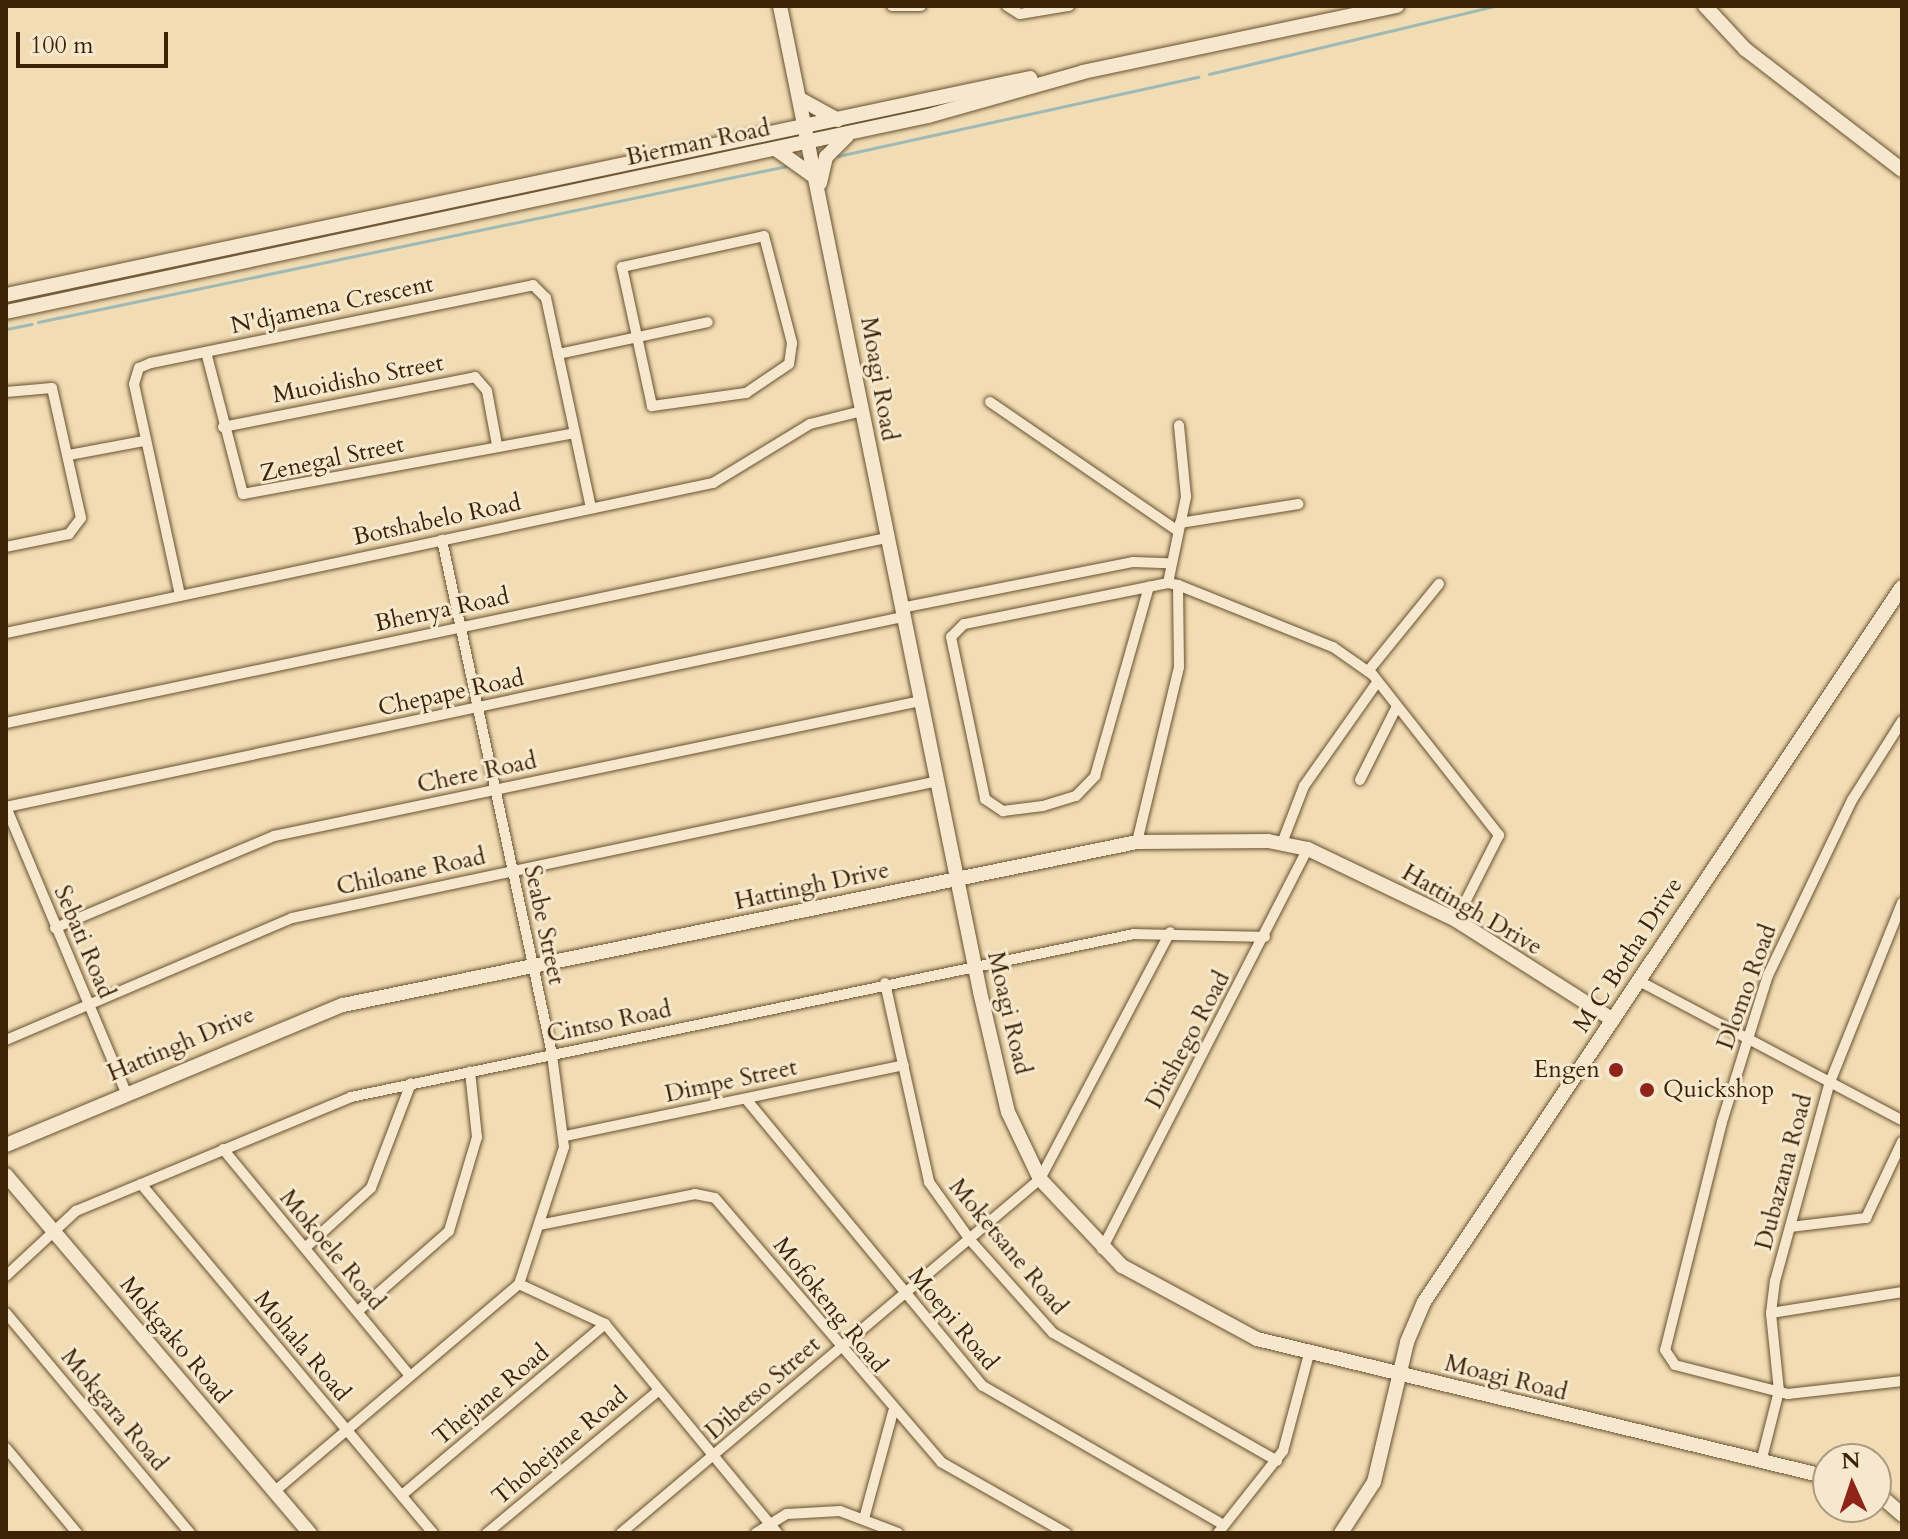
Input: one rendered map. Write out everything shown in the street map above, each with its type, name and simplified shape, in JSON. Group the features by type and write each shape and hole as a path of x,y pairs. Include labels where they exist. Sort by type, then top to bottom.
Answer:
{"street":[{"name":"Moagi Road","path":"780,6 820,181 886,538 975,964 1008,1112 1040,1179 1102,1249 1199,1312 1309,1354 1812,1473"},
{"path":"892,6 921,6"},
{"path":"1007,6 1020,14 1069,6"},
{"name":"Bierman Road","path":"6,295 1367,6"},
{"name":"Bierman Road","path":"6,312 777,150 1083,72 1397,6"},
{"path":"1705,6 1745,49 1902,170"},
{"path":"802,100 838,120"},
{"path":"777,150 820,181 826,157 851,133"},
{"path":"729,239 768,239 793,350 783,369 746,393 657,409 646,392 635,338 625,263 729,239"},
{"name":"N'djamena Crescent","path":"180,595 144,441 136,373 206,352 526,285 546,298 591,508"},
{"path":"558,354 708,322"},
{"name":"Zenegal Street","path":"206,352 234,482 248,496 497,445 574,433"},
{"name":"Muoidisho Street","path":"223,427 475,377 487,391 497,445"},
{"path":"6,392 52,388 69,455 78,528 6,547"},
{"path":"990,402 1179,527 1298,504"},
{"name":"Botshabelo Road","path":"6,633 713,483 810,424 862,411"},
{"path":"1137,842 1179,667 1169,563 1186,497 1179,425"},
{"path":"69,455 144,441"},
{"name":"Bhenya Road","path":"6,723 886,538"},
{"name":"Seabe Street","path":"442,540 552,1054 565,1136 519,1284"},
{"name":"Chepape Road","path":"6,807 478,708 1133,562 1169,563"},
{"path":"1149,587 1090,784 1043,806 989,805 964,724 954,631 1149,587 1173,584 1333,647 1369,670 1499,835 1456,920"},
{"path":"1369,670 1439,584"},
{"name":"M C Botha Drive","path":"1341,1533 1374,1482 1414,1323 1444,1269 1902,587"},
{"path":"1282,843 1304,786 1378,681"},
{"name":"Chere Road","path":"55,928 274,836 921,701"},
{"path":"1360,780 1396,708"},
{"name":"Dlomo Road","path":"1779,1391 1675,1365 1666,1355 1748,1036 1835,832 1902,721"},
{"name":"Chiloane Road","path":"6,1040 292,918 938,781"},
{"name":"Sebati Road","path":"6,807 126,1092"},
{"name":"Hattingh Drive","path":"6,1145 318,1012 956,876 1137,842 1282,843 1308,849 1456,920 1613,1020"},
{"name":"Ditshego Road","path":"1102,1249 1308,849"},
{"name":"Dubazana Road","path":"1761,1462 1779,1391 1771,1313 1790,1227 1830,1082 1902,903"},
{"path":"1040,1179 1170,932"},
{"name":"Cintso Road","path":"6,1276 52,1228 141,1184 324,1106 411,1083 975,964 1170,932 1265,937"},
{"path":"1639,981 1902,1120"},
{"name":"Moketsane Road","path":"885,983 929,1182 971,1241 1053,1333 1277,1461"},
{"name":"Dimpe Street","path":"565,1136 904,1065"},
{"path":"358,1311 449,1231 477,1137 470,1071"},
{"path":"305,1248 371,1188 411,1083"},
{"name":"Moepi Road","path":"746,1099 906,1296 992,1394 1221,1529"},
{"path":"1790,1227 1866,1218 1902,1142"},
{"name":"Mokoele Road","path":"223,1149 410,1376"},
{"name":"Mokgako Road","path":"6,1175 310,1533"},
{"name":"Dibetso Street","path":"621,1533 906,1296 1040,1179"},
{"name":"Mohala Road","path":"141,1184 433,1533"},
{"name":"Mofokeng Road","path":"539,1225 710,1196 893,1412 945,1465 1066,1533"},
{"path":"275,1491 519,1284 605,1324 777,1533"},
{"path":"1771,1313 1902,1292"},
{"name":"Mokgara Road","path":"6,1313 190,1533"},
{"name":"Thejane Road","path":"402,1495 605,1324"},
{"path":"1221,1529 1277,1461 1309,1354"},
{"path":"1779,1391 1902,1381"},
{"name":"Thobejane Road","path":"487,1533 658,1391"},
{"path":"865,1515 893,1412"},
{"path":"6,1448 77,1533"},
{"path":"756,1533 769,1523 796,1513 865,1515 898,1533"}],"waterway":[{"path":"1209,74 1494,6"},
{"path":"838,156 1198,77"},
{"path":"38,322 787,166"},
{"path":"6,329 32,324"}],"place":[{"name":"Engen","path":"1616,1070"},
{"name":"Quickshop","path":"1647,1090"}]}
